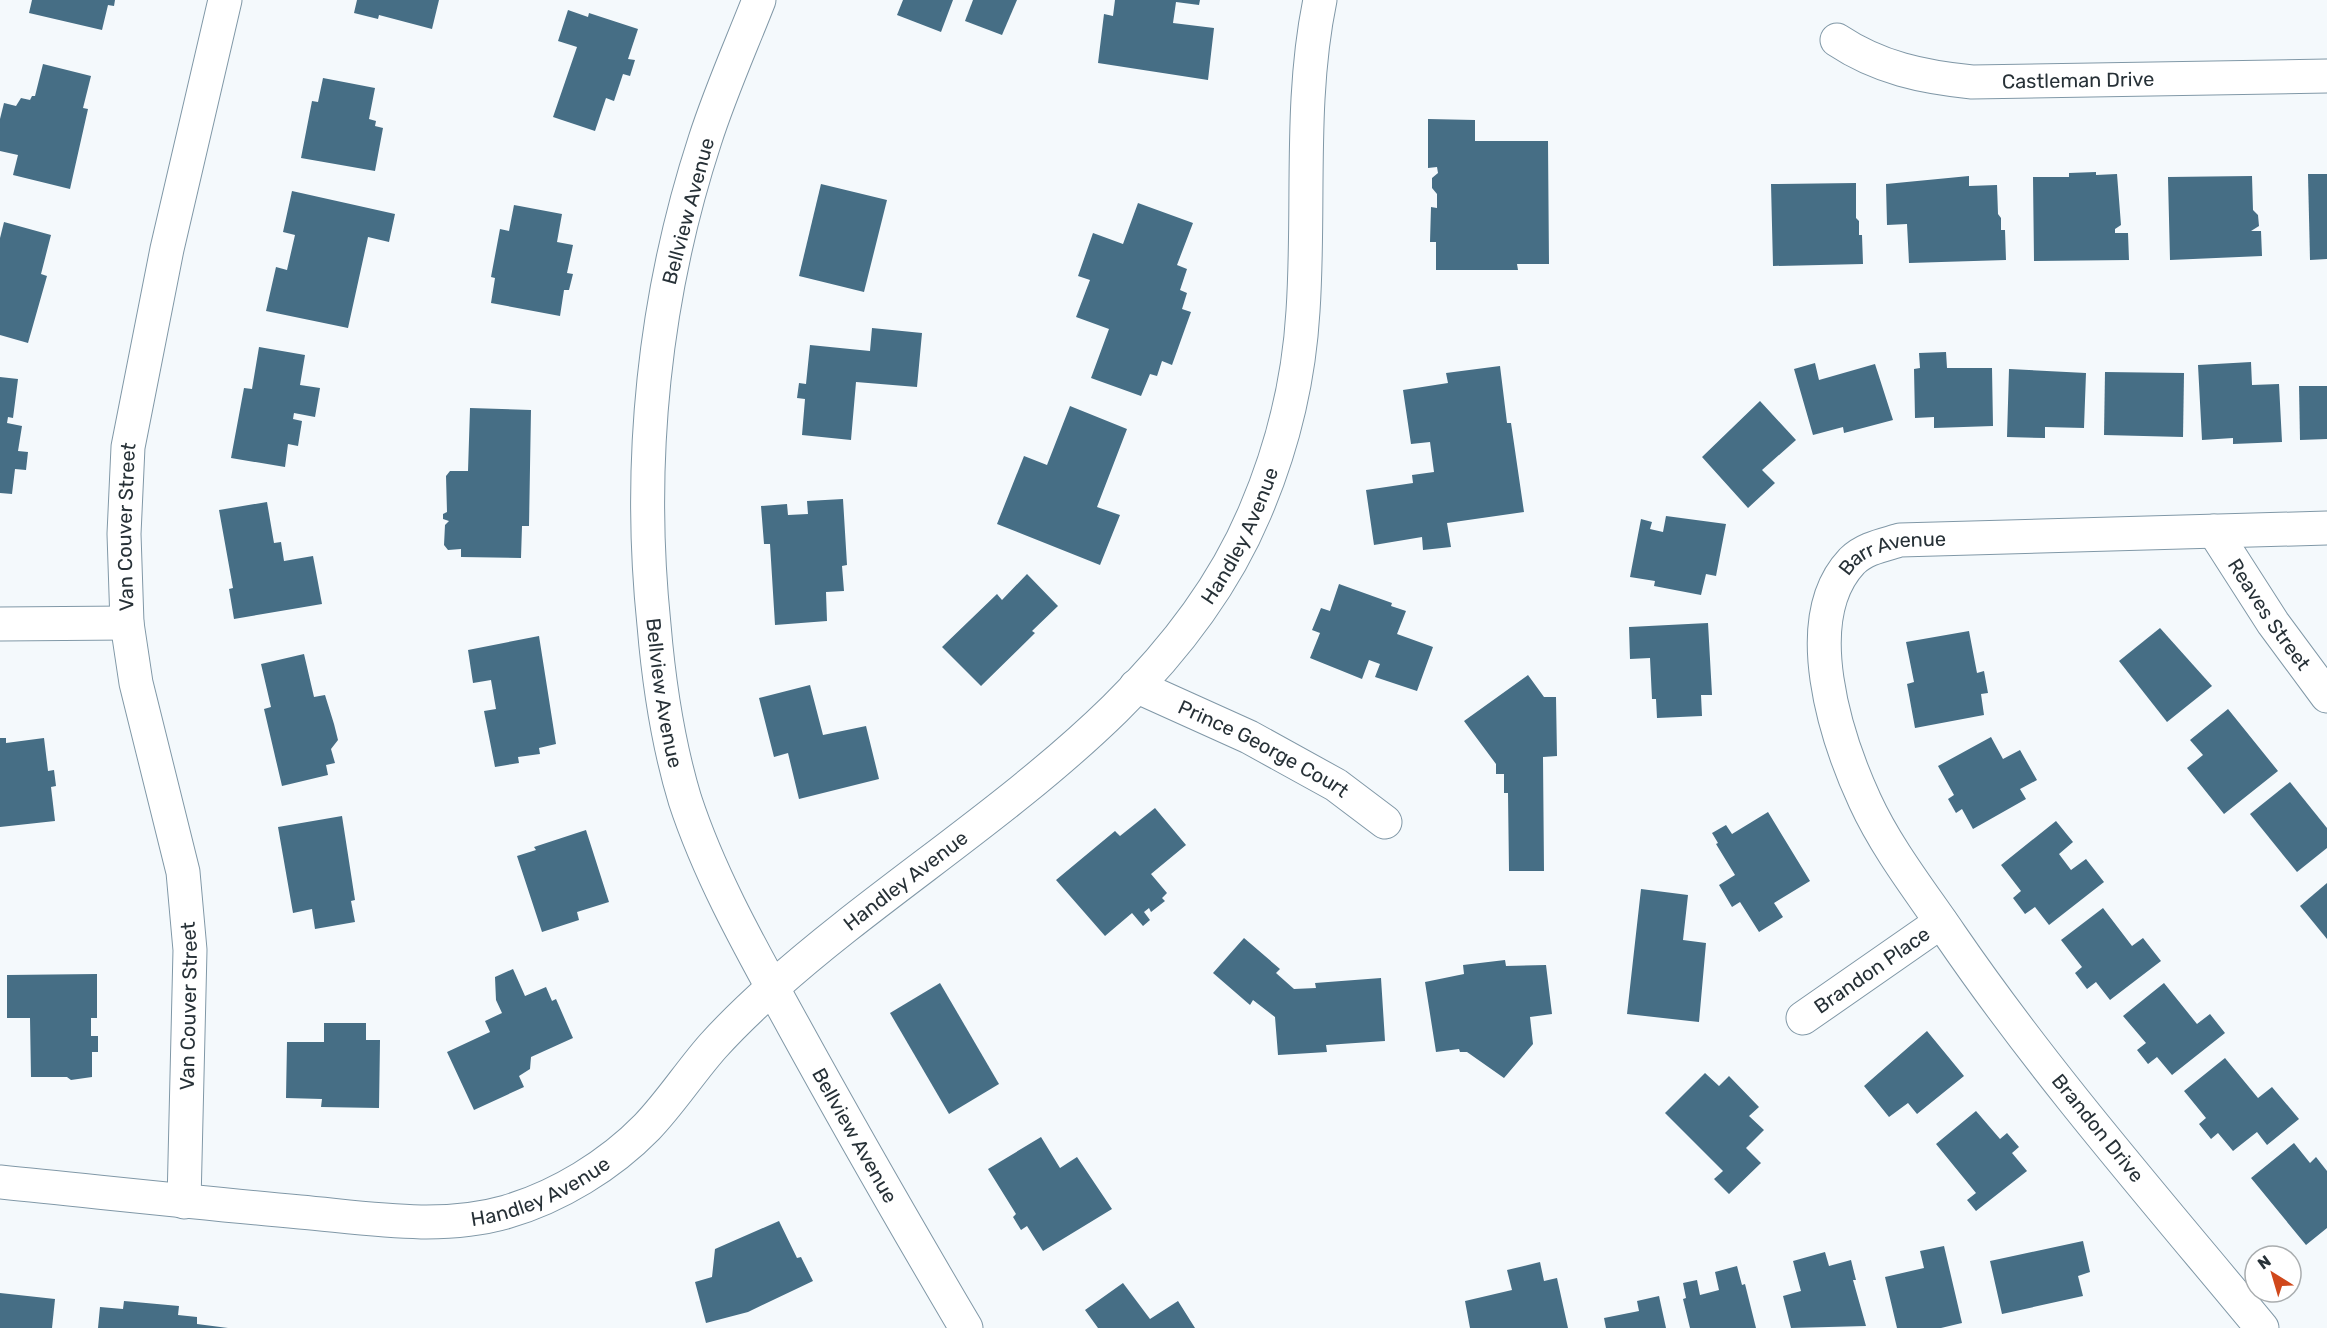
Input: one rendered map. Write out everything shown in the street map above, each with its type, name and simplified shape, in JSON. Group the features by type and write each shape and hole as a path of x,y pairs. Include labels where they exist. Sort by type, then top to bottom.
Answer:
{"street":[{"name":"Van Couver Street","path":"184,1202 189,939 183,872 136,683 126,623 124,534 129,447 167,249 225,0"},
{"name":"Bellview Avenue","path":"759,0 705,139 685,209 661,316 654,370 647,465 647,562 657,658 671,748 686,802 726,901 854,1135 966,1328"},
{"name":"Handley Avenue","path":"0,1182 361,1218 446,1222 504,1213 550,1196 613,1156 646,1128 716,1042 772,987 1085,736 1136,686 1191,624 1227,570 1256,511 1283,431 1296,372 1304,312 1310,47 1320,0"},
{"name":"Castleman Drive","path":"1837,40 1861,56 1891,68 1928,77 1972,82 2327,76"},
{"name":"Barr Avenue","path":"1941,922 1896,856 1865,801 1841,739 1827,676 1823,631 1831,597 1852,562 1867,550 1900,540 2327,528"},
{"name":"Reaves Street","path":"2214,531 2273,622 2327,696"},
{"path":"0,624 126,623"},
{"name":"Prince George Court","path":"1136,686 1268,748 1336,785 1384,822"},
{"name":"Brandon Place","path":"1803,1018 1941,922"},
{"name":"Brandon Drive","path":"1941,922 2001,1009 2262,1328"}],"building":[{"path":"32,0 115,0 114,6 108,5 102,30 29,13"},
{"path":"357,0 439,0 432,29 379,15 378,19 354,13"},
{"path":"903,0 953,0 941,32 897,15"},
{"path":"973,0 1017,0 1002,35 965,21"},
{"path":"1115,0 1200,0 1199,5 1176,2 1173,23 1214,28 1208,80 1098,63 1104,14 1113,16"},
{"path":"568,10 588,17 589,13 638,29 628,59 635,60 630,76 623,74 614,101 606,98 595,131 553,117 577,47 558,41"},
{"path":"43,64 91,76 83,108 88,109 70,189 13,175 18,155 0,151 0,119 4,103 16,106 21,98 30,100 32,96 35,96"},
{"path":"323,78 375,88 369,119 376,121 375,126 383,128 375,171 301,158 312,101 318,102"},
{"path":"1428,119 1475,120 1475,141 1548,141 1549,264 1517,264 1518,270 1436,270 1436,242 1430,242 1431,207 1437,208 1437,194 1432,188 1432,178 1438,173 1437,167 1428,168"},
{"path":"2096,172 2096,175 2117,174 2121,225 2115,229 2115,233 2128,233 2129,260 2034,261 2033,177 2069,177 2069,173"},
{"path":"2308,174 2327,174 2327,259 2310,260"},
{"path":"1969,176 1969,186 1997,185 1998,214 2001,218 2001,230 2005,230 2006,260 1909,263 1907,224 1887,225 1886,184"},
{"path":"2252,176 2253,210 2258,215 2259,226 2251,231 2261,231 2262,256 2170,260 2168,177"},
{"path":"1856,183 1856,218 1859,221 1859,235 1862,235 1863,264 1773,266 1771,184"},
{"path":"821,184 887,200 864,292 799,276"},
{"path":"292,191 395,214 389,242 368,237 348,328 266,311 276,267 287,270 295,235 283,232"},
{"path":"1138,203 1193,223 1177,265 1187,269 1180,290 1187,293 1182,309 1191,312 1172,365 1162,361 1157,376 1150,374 1141,396 1091,378 1109,329 1076,317 1090,280 1078,276 1093,233 1123,244"},
{"path":"514,205 562,214 557,242 573,245 567,273 573,274 569,290 564,290 560,316 491,303 495,278 491,277 500,229 509,231"},
{"path":"4,222 51,235 41,274 47,276 28,343 0,335 0,238"},
{"path":"872,328 922,333 917,387 856,382 851,440 802,435 805,399 797,398 799,383 806,384 810,345 870,351"},
{"path":"259,347 305,355 300,385 320,388 315,417 294,413 293,419 302,421 298,446 288,444 285,467 231,458 244,388 252,389"},
{"path":"1946,352 1947,368 1992,368 1993,426 1934,428 1934,417 1915,418 1914,369 1920,368 1919,353"},
{"path":"2251,362 2252,385 2279,384 2282,442 2233,444 2233,438 2202,440 2198,365"},
{"path":"1815,363 1819,380 1875,364 1893,420 1844,433 1843,427 1813,435 1794,369"},
{"path":"1500,366 1507,423 1511,423 1524,512 1447,523 1451,547 1423,550 1422,537 1374,545 1366,490 1413,483 1412,475 1434,472 1430,442 1411,444 1403,390 1448,383 1446,373"},
{"path":"2009,369 2086,373 2084,428 2045,427 2045,438 2007,437"},
{"path":"2105,372 2184,373 2183,437 2104,435"},
{"path":"0,377 18,379 13,418 8,417 7,423 22,426 18,451 28,452 26,470 15,469 12,494 0,493"},
{"path":"2299,386 2327,386 2327,439 2300,440"},
{"path":"1760,401 1796,440 1762,470 1775,483 1748,508 1702,457"},
{"path":"1070,406 1127,429 1097,507 1120,515 1100,565 997,524 1024,456 1047,465"},
{"path":"470,408 531,410 529,526 522,526 521,558 461,557 461,549 448,550 444,545 445,525 449,521 443,519 443,514 447,512 446,476 450,471 468,471"},
{"path":"843,499 847,565 842,566 844,591 826,592 827,621 775,625 770,544 764,544 761,506 787,504 788,515 808,514 807,501"},
{"path":"267,502 274,543 281,542 284,561 313,556 322,604 234,619 229,589 233,588 219,510"},
{"path":"1666,516 1726,524 1716,576 1706,574 1701,595 1654,586 1655,581 1630,577 1641,519 1652,522 1650,529 1663,532"},
{"path":"1027,574 1058,606 1032,631 1035,633 981,686 942,647 997,594 1002,600"},
{"path":"1339,584 1392,603 1391,606 1406,611 1397,634 1433,647 1417,691 1375,677 1380,664 1369,660 1362,679 1310,658 1320,633 1312,630 1321,608 1330,611"},
{"path":"1708,623 1712,695 1701,695 1702,716 1657,718 1656,699 1652,699 1650,658 1630,659 1629,627"},
{"path":"2160,628 2212,686 2167,722 2119,661"},
{"path":"1969,631 1977,673 1984,671 1988,693 1981,694 1984,715 1915,728 1907,684 1914,682 1906,642"},
{"path":"539,636 556,744 539,748 540,754 518,757 519,763 495,767 484,711 496,709 491,680 473,683 468,650"},
{"path":"304,654 314,697 325,695 334,724 338,740 331,749 335,763 326,765 328,775 282,786 264,709 271,707 261,664"},
{"path":"1528,675 1544,697 1556,697 1557,756 1543,757 1544,871 1509,871 1508,793 1504,793 1504,774 1496,774 1496,764 1464,721"},
{"path":"810,685 823,735 866,726 879,779 799,799 788,753 774,757 759,698"},
{"path":"2228,709 2278,771 2224,814 2187,768 2203,755 2190,740"},
{"path":"1991,737 2003,759 2020,750 2037,780 2020,789 2026,799 1973,829 1962,809 1956,813 1948,799 1954,795 1938,766"},
{"path":"0,738 6,738 6,743 44,738 48,771 54,770 56,786 51,787 55,821 0,827"},
{"path":"2290,782 2327,828 2327,848 2297,872 2250,814"},
{"path":"1155,808 1186,845 1151,874 1167,893 1162,898 1165,901 1151,912 1149,908 1144,912 1150,920 1143,926 1132,913 1105,936 1056,880 1115,831 1120,836"},
{"path":"1768,812 1810,881 1774,903 1783,917 1759,932 1740,902 1732,907 1719,885 1735,875 1712,833 1726,825 1732,834"},
{"path":"342,816 355,900 351,901 355,922 315,929 312,909 293,913 278,827"},
{"path":"2056,821 2073,842 2059,854 2071,870 2086,859 2104,882 2049,925 2035,907 2025,914 2013,898 2021,891 2001,865"},
{"path":"586,830 609,902 577,912 579,920 542,932 517,856 536,850 534,847"},
{"path":"2327,883 2327,939 2300,906"},
{"path":"1641,889 1688,895 1683,940 1706,943 1699,1022 1627,1014"},
{"path":"2103,908 2132,946 2143,938 2161,961 2110,1000 2096,982 2087,989 2075,973 2082,967 2061,940"},
{"path":"1244,938 1280,969 1276,973 1294,989 1316,988 1315,983 1381,978 1385,1041 1326,1045 1327,1052 1278,1055 1275,1017 1253,1000 1250,1005 1213,973"},
{"path":"1505,960 1506,966 1546,965 1552,1014 1530,1017 1533,1044 1504,1078 1467,1052 1460,1052 1459,1049 1436,1052 1425,982 1464,974 1463,965"},
{"path":"513,969 525,996 546,987 552,1001 556,999 573,1038 531,1057 530,1069 519,1076 524,1087 474,1110 447,1052 490,1032 485,1021 502,1013 496,1000 495,977"},
{"path":"97,974 97,1018 91,1018 91,1036 98,1036 98,1052 92,1052 92,1077 71,1080 67,1077 31,1077 30,1018 7,1018 7,975"},
{"path":"940,983 999,1084 949,1114 890,1013"},
{"path":"2164,983 2197,1024 2210,1014 2225,1033 2172,1075 2157,1057 2148,1064 2137,1050 2146,1043 2123,1016"},
{"path":"324,1023 366,1023 366,1040 380,1040 379,1108 321,1107 322,1099 286,1098 287,1042 324,1042"},
{"path":"1927,1031 1964,1076 1917,1114 1908,1103 1889,1117 1864,1086"},
{"path":"2225,1058 2258,1098 2272,1087 2299,1119 2267,1145 2257,1132 2233,1151 2218,1133 2211,1139 2199,1124 2206,1118 2184,1091"},
{"path":"1705,1073 1719,1086 1729,1076 1759,1107 1749,1116 1764,1130 1746,1148 1761,1163 1729,1194 1714,1179 1723,1171 1665,1113"},
{"path":"1976,1111 2000,1139 2007,1133 2019,1147 2012,1153 2027,1171 1976,1211 1967,1200 1976,1193 1936,1144"},
{"path":"1041,1137 1060,1168 1077,1157 1112,1209 1043,1251 1027,1226 1021,1230 1013,1217 1016,1214 988,1169"},
{"path":"2294,1143 2310,1163 2316,1157 2327,1171 2327,1228 2306,1245 2251,1178"},
{"path":"779,1221 797,1258 801,1257 813,1281 748,1312 706,1323 695,1282 712,1277 715,1249"},
{"path":"2083,1241 2090,1272 2078,1276 2083,1296 2002,1314 1990,1261"},
{"path":"1944,1246 1962,1323 1941,1328 1897,1328 1885,1277 1924,1268 1920,1251"},
{"path":"1825,1252 1829,1266 1851,1260 1856,1280 1853,1280 1866,1326 1791,1328 1783,1296 1801,1291 1793,1261"},
{"path":"1540,1262 1544,1281 1557,1278 1568,1328 1470,1328 1465,1301 1512,1290 1507,1270"},
{"path":"1737,1266 1742,1285 1745,1284 1756,1328 1690,1328 1683,1299 1686,1298 1683,1283 1697,1280 1700,1295 1719,1290 1715,1272"},
{"path":"1123,1283 1150,1319 1178,1301 1195,1328 1098,1328 1085,1310"},
{"path":"0,1293 55,1299 52,1328 0,1328"},
{"path":"1659,1296 1666,1328 1606,1328 1604,1318 1639,1311 1637,1301"},
{"path":"124,1301 179,1306 178,1315 197,1317 197,1324 228,1328 98,1328 100,1307 123,1309"}]}
